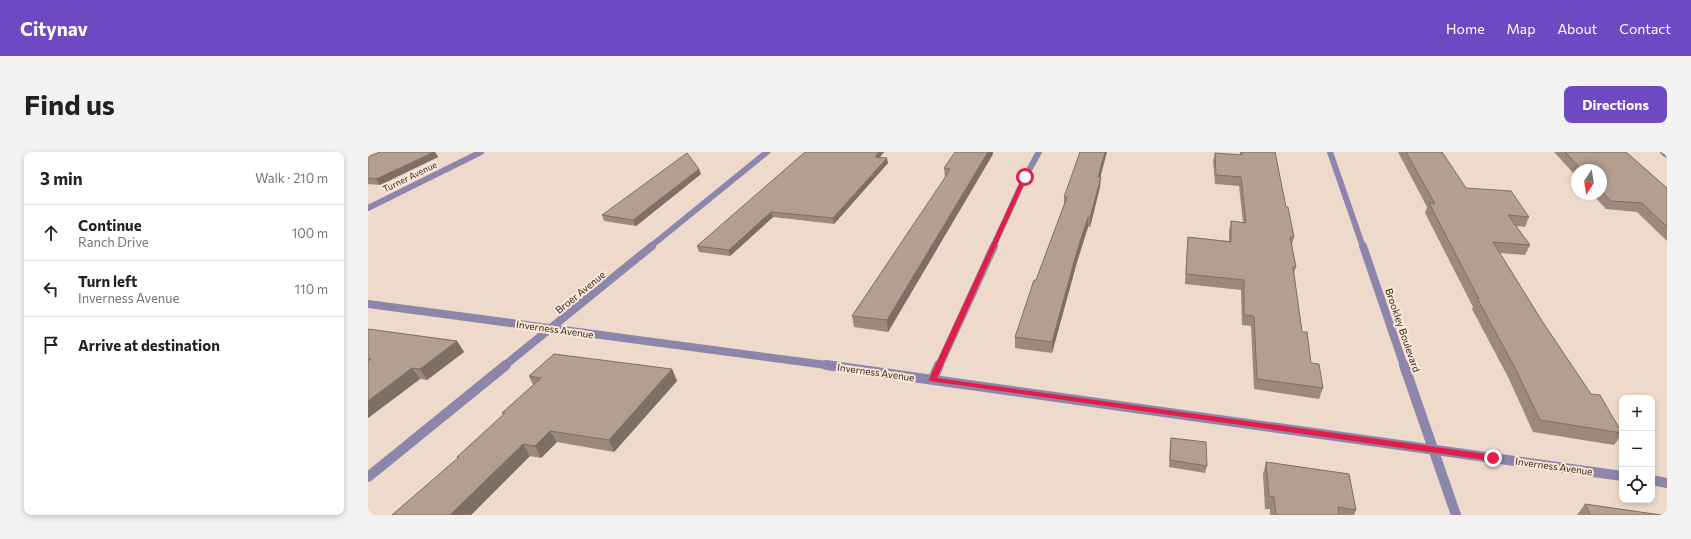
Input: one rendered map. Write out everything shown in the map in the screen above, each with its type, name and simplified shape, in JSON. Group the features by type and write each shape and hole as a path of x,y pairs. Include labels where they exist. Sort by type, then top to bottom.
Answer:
{"street":[{"name":"Turner Avenue","path":"368,208 481,152"},
{"name":"Broer Avenue","path":"368,477 767,152"},
{"path":"933,379 1025,177 1040,152"},
{"name":"Brookley Boulevard","path":"1330,152 1456,515"},
{"path":"1663,152 1667,155"},
{"name":"Inverness Avenue","path":"368,304 933,379 1619,476"},
{"path":"1655,481 1667,483"}],"building":[{"path":"380,152 434,152 376,179 368,178 368,157"},
{"path":"805,152 879,152 875,157 887,158 833,218 771,212 729,250 697,246"},
{"path":"955,152 988,152 887,320 852,316 944,179 950,169 944,168"},
{"path":"1080,152 1105,152 1098,177 1101,177 1090,218 1088,217 1077,251 1052,342 1015,337 1034,280 1036,280 1067,197 1064,197"},
{"path":"1242,152 1275,152 1286,207 1288,207 1294,237 1290,237 1296,267 1293,267 1302,332 1307,332 1311,363 1319,364 1323,388 1257,379 1254,316 1244,315 1244,280 1186,274 1188,237 1231,242 1231,221 1246,223 1241,177 1216,175 1215,153 1242,155"},
{"path":"1406,152 1442,152 1466,188 1511,191 1529,217 1508,215 1530,245 1493,242 1542,321 1591,394 1600,395 1619,428 1619,433 1540,420 1514,366 1477,298 1479,299 1429,203 1435,204"},
{"path":"1565,152 1626,152 1667,188 1667,227 1642,203 1611,201 1607,197 1607,164 1576,164"},
{"path":"687,153 699,169 633,220 602,215"},
{"path":"368,329 457,341 420,369 412,368 368,401 368,361 371,359 368,359"},
{"path":"554,354 672,369 609,440 550,431 535,446 523,444 450,515 392,515 459,457 457,457 505,413 502,413 541,378 529,376"},
{"path":"1171,438 1206,442 1207,466 1170,460"},
{"path":"1266,462 1349,474 1356,510 1338,507 1339,515 1276,515 1274,497 1269,496"},
{"path":"1585,504 1661,515 1590,515"}],"route":[{"path":"1025,177 933,379 1493,458"}]}
